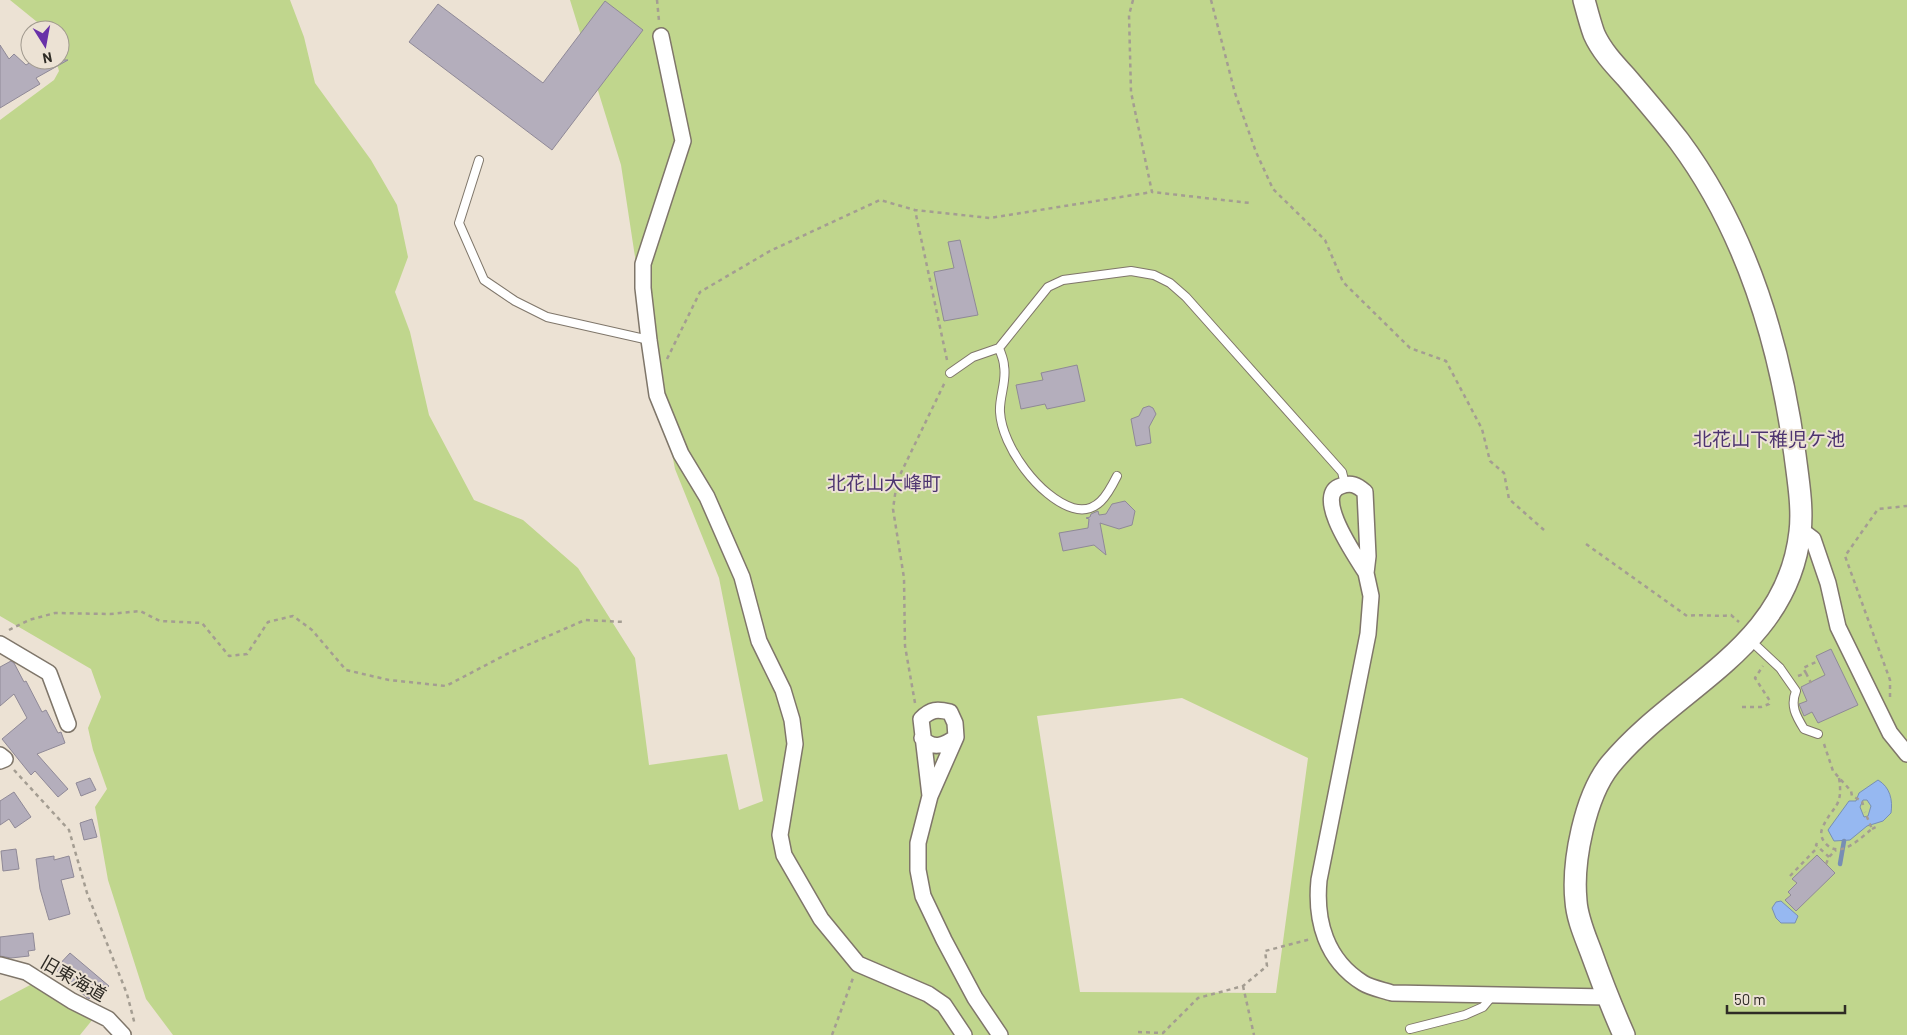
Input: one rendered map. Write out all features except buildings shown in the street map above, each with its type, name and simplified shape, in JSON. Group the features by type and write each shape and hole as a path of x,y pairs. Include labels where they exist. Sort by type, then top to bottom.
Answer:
{"street":[{"path":"1584,0 1595,36 1610,59 1680,142 1714,194 1733,231 1774,346 1789,414 1801,530 1794,563 1770,616 1750,640 1634,740 1609,767 1596,791 1585,821 1577,864 1576,902 1584,933 1624,1035"},
{"path":"661,36 682,141 643,264 643,288 655,384 657,395 681,454 706,497 742,577 759,641 783,690 792,720 795,744 780,836 784,855 821,919 858,964 928,994 944,1006 964,1035"},
{"path":"1366,574 1368,556 1365,492 1358,486 1345,484 1338,486 1332,492 1330,502 1340,528 1366,574 1371,596 1366,644 1319,880 1317,900 1321,926 1331,951 1349,972 1365,984 1392,993 1608,997"},
{"path":"1801,530 1813,540 1828,583 1838,627 1890,733 1907,754"},
{"path":"3,637 48,673 68,724"},
{"path":"930,796 921,719 929,711 939,709 950,712 955,723 956,737 930,796 918,843 918,870 923,896 975,998 1000,1035"},
{"path":"922,738 927,744 936,746 946,745 956,737"},
{"name":"旧東海道","path":"0,965 26,972 72,1002 108,1019 130,1034"}],"lane":[{"path":"479,160 459,222 484,280 515,301 547,317 649,340"},
{"path":"950,373 973,357 1000,348 1048,287 1063,280 1131,271 1154,275 1170,283 1186,297 1342,472 1345,484"},
{"path":"1000,348 1005,367 1000,412 1007,437 1017,459 1044,491 1063,505 1079,510 1095,507 1107,496 1117,476"},
{"path":"1750,640 1788,676 1796,691 1793,703 1797,718 1804,729 1820,737"},
{"path":"1410,1029 1465,1015 1483,1007 1493,995"}],"path":[{"path":"657,0 661,36"},
{"path":"1133,0 1129,15 1131,92 1152,192"},
{"path":"1211,0 1235,93 1256,152 1273,189 1325,240 1343,282 1410,348 1446,361 1482,429 1490,461 1504,473 1509,499 1544,530"},
{"path":"655,384 700,292 770,251 880,200 915,210 990,218 1152,192 1250,203"},
{"path":"915,210 950,373 898,481 894,496 893,509 906,602 905,646 917,709"},
{"path":"1890,698 1890,680 1845,556 1878,509 1907,506"},
{"path":"1586,544 1687,616 1706,614 1721,617"},
{"path":"3,637 29,620 56,613 110,614 140,611 160,621 202,623 229,656 247,654 268,622 293,616 312,630 346,670 389,680 446,686 507,654 585,620 625,622"},
{"path":"1811,682 1803,668 1816,662"},
{"path":"1742,707 1761,707 1769,704 1770,701 1755,678 1764,665"},
{"path":"1794,678 1806,673"},
{"path":"1820,737 1839,778 1857,799 1863,803"},
{"path":"2,758 69,830 87,893 127,994 130,1034"},
{"path":"1790,876 1818,847 1824,825 1839,803 1839,778"},
{"path":"1865,814 1872,829"},
{"path":"1826,864 1828,857 1836,850 1840,848 1846,849 1878,826"},
{"path":"1820,840 1836,850"},
{"path":"1818,847 1828,857"},
{"path":"1138,1032 1163,1033 1198,998 1243,986 1267,966 1265,951 1324,936"},
{"path":"832,1035 858,964"},
{"path":"1243,986 1254,1035"}],"green space":[{"path":"10,0 290,0 304,37 315,83 371,160 397,205 408,257 395,292 410,332 429,415 474,500 523,520 578,568 635,658 649,765 727,754 739,810 763,801 719,578 675,469 639,283 621,165 570,0 1907,0 1907,1035 173,1035 146,999 108,880 95,807 107,789 93,750 88,728 101,697 91,669 0,616 0,120 54,80 59,71 70,70 70,20 35,20","holes":["1182,698 1308,758 1276,993 1080,992 1037,716"]},
{"path":"32,984 93,1019 80,1035 0,1035 0,1001"}],"water":[{"path":"1878,780 1890,794 1892,803 1891,813 1883,821 1867,826 1850,840 1834,841 1828,830 1849,801 1856,801 1859,793","holes":["1863,800 1867,800 1871,806 1868,816 1864,817 1860,807"]},
{"path":"1781,901 1798,916 1795,923 1781,923 1776,918 1772,908 1776,902"}],"waterway":[{"path":"1840,864 1844,841"}],"district":[{"name":"北花山下稚児ケ池","path":"1769,438"},
{"name":"北花山大峰町","path":"884,482"}]}
